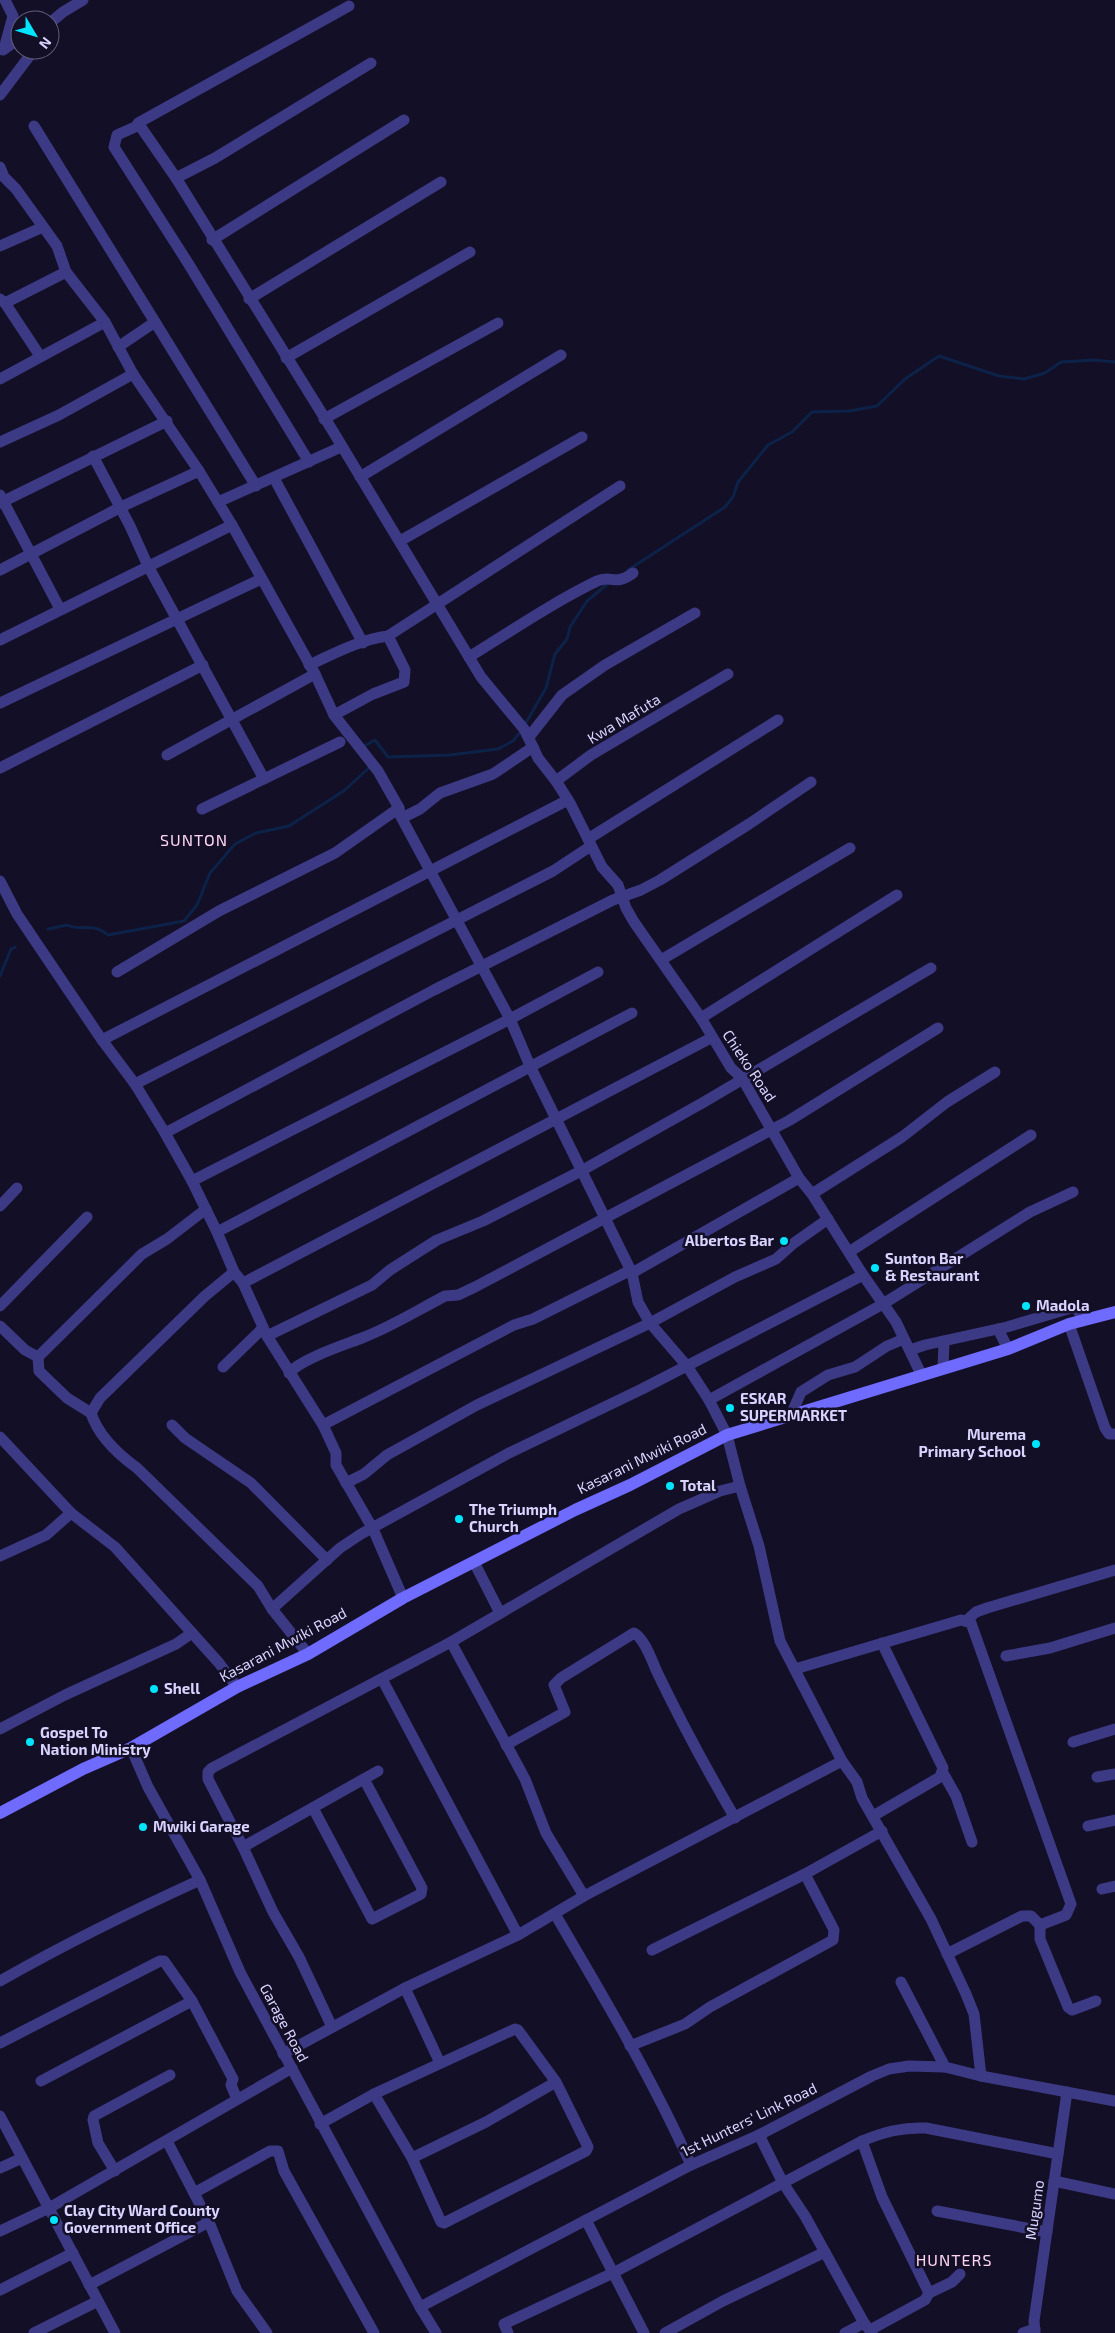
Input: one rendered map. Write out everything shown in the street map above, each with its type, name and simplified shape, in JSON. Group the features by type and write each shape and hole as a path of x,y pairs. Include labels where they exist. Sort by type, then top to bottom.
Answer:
{"main road":[{"name":"Kasarani Mwiki Road","path":"0,1813 83,1769 131,1748 237,1687 308,1654 403,1598 727,1435 921,1374 1008,1349 1069,1324 1115,1312"}],"street":[{"path":"2,50 13,16 5,0"},
{"path":"60,16 63,12 83,0"},
{"path":"102,1040 568,800 538,758 527,735 480,677 400,541 212,240 176,178 138,123 350,6"},
{"path":"0,94 26,60"},
{"path":"176,178 215,158 371,63"},
{"path":"212,240 404,120"},
{"path":"34,126 256,486"},
{"path":"135,127 117,135 114,147 309,462"},
{"path":"0,167 4,176 57,246 66,272 105,322 133,374 167,421 199,471 232,525 312,669 334,715 378,772 510,1019 530,1066 606,1219 630,1272 638,1302 650,1323 687,1366 709,1400 727,1435 740,1486 760,1546 780,1641 842,1761 857,1782 862,1798 931,1918 974,2014 981,2076"},
{"path":"249,299 441,182"},
{"path":"0,246 43,227"},
{"path":"286,358 470,252"},
{"path":"40,356 3,301 66,272"},
{"path":"0,380 40,356 105,322"},
{"path":"118,347 155,322"},
{"path":"324,419 498,323"},
{"path":"360,477 561,355"},
{"path":"0,442 59,415 133,374"},
{"path":"60,609 1,500 27,491 93,456 167,421"},
{"path":"400,541 582,437"},
{"path":"218,502 341,447"},
{"path":"93,456 177,621 203,665 264,779"},
{"path":"0,570 121,508 199,471"},
{"path":"274,478 363,643"},
{"path":"167,755 232,719 312,669 363,643 388,636 620,486"},
{"path":"0,640 232,525"},
{"path":"469,657 536,614 599,580 621,581 633,573"},
{"path":"0,703 177,621 261,579"},
{"path":"117,972 219,911 335,853 400,813 420,809 440,793 493,774 562,695 605,665 695,613"},
{"path":"334,715 373,694 404,682 406,678 403,665 388,636"},
{"path":"0,768 203,665"},
{"name":"Kwa Mafuta","path":"556,781 591,755 728,674"},
{"path":"135,1084 553,871 589,842 778,720"},
{"path":"202,809 340,742"},
{"path":"165,1133 434,990 482,968 614,900 660,880 811,782"},
{"name":"Chieko Road","path":"568,800 602,867 618,885 624,897 626,908 701,1018 711,1038 731,1068 742,1078 799,1178 812,1194 863,1275 896,1322 921,1374"},
{"path":"661,960 850,848"},
{"path":"0,880 17,914 102,1040 135,1084 192,1181 234,1272 243,1282 265,1332 289,1373 324,1425 336,1453 336,1465 373,1529 403,1598"},
{"path":"701,1018 897,895"},
{"path":"223,1367 265,1332 372,1285 390,1270 437,1240 483,1221 581,1171 704,1102 931,968"},
{"path":"192,1181 510,1019 598,972"},
{"path":"217,1232 632,1012"},
{"path":"289,1373 293,1368 311,1359 364,1338 445,1296 458,1295 476,1287 606,1219 790,1120 938,1028"},
{"path":"243,1282 711,1038"},
{"path":"812,1194 902,1137 947,1102 995,1072"},
{"path":"849,1252 1031,1135"},
{"path":"324,1425 488,1338 630,1272 799,1178"},
{"path":"0,1206 18,1188"},
{"path":"709,1400 883,1304 1030,1212 1073,1192"},
{"path":"206,1208 167,1239 142,1254 38,1356 39,1371 67,1398 91,1413 95,1425 125,1459 137,1468 236,1562 258,1586 272,1609 308,1654"},
{"path":"0,1306 87,1218"},
{"path":"346,1483 364,1474 388,1455 477,1405 650,1323 735,1277 776,1259 794,1243 828,1220"},
{"path":"91,1413 100,1398 205,1296 234,1272"},
{"path":"272,1609 340,1548 509,1452 687,1366 863,1275"},
{"path":"910,1350 998,1329 1076,1307 1082,1321"},
{"path":"1021,1323 1021,1329 1027,1341"},
{"path":"1069,1324 1105,1428 1109,1434 1115,1434"},
{"path":"0,1326 26,1350 38,1356"},
{"path":"998,1329 1008,1349"},
{"path":"791,1415 801,1392 828,1374 855,1367 887,1346 904,1339"},
{"path":"943,1368 944,1341"},
{"path":"172,1424 185,1438 251,1483 327,1560"},
{"path":"0,1437 71,1513 114,1547 220,1663 237,1687"},
{"path":"332,2027 299,1957 273,1912 243,1847 208,1779 208,1772 212,1768 451,1642 606,1554 679,1509 720,1491 740,1486"},
{"path":"0,1556 46,1535 71,1513"},
{"path":"474,1562 500,1613"},
{"path":"795,1670 961,1620 967,1620 976,1612 987,1608 1115,1570"},
{"path":"967,1620 971,1623 1071,1904 1066,1915 1040,1924"},
{"path":"1006,1656 1050,1648 1115,1628"},
{"path":"0,1729 65,1695 176,1644 192,1633"},
{"path":"506,1746 565,1712 554,1685 561,1678 634,1633 643,1644 678,1716 735,1818"},
{"path":"451,1642 525,1779 546,1833 584,1896"},
{"path":"873,1816 940,1777 944,1768 882,1643"},
{"path":"382,1679 518,1935"},
{"path":"1073,1742 1115,1729"},
{"name":"Garage Road","path":"131,1748 148,1787 200,1880 240,1972 320,2124 436,2333"},
{"path":"283,2054 405,1988 518,1935 584,1896 842,1761"},
{"path":"243,1847 378,1771"},
{"path":"943,1773 956,1796 972,1842"},
{"path":"1098,1777 1115,1774"},
{"path":"314,1808 372,1919 421,1894 422,1888 364,1779"},
{"path":"1088,1826 1115,1820"},
{"path":"652,1950 805,1874 882,1831"},
{"path":"630,2046 685,2024 710,2007 833,1940 834,1930 805,1874"},
{"path":"0,1981 41,1957 200,1880"},
{"path":"1102,1889 1115,1886"},
{"path":"555,1914 675,2129 691,2165"},
{"path":"947,1954 1022,1916 1031,1916 1040,1924 1040,1939 1068,2007 1072,2010 1096,2001"},
{"path":"0,2043 160,1961 164,1961 168,1964 192,2001 233,2080 230,2085 237,2099"},
{"path":"901,1982 945,2067"},
{"path":"405,1988 440,2063"},
{"path":"41,2080 192,2001"},
{"path":"320,2124 374,2094 515,2029 520,2032 556,2082 588,2147 586,2151 444,2223 441,2222 412,2158 374,2094"},
{"name":"1st Hunters' Link Road","path":"420,2307 691,2165 758,2135 889,2069 909,2066 945,2067 981,2076 1115,2101"},
{"path":"0,2231 49,2208 292,2068"},
{"path":"115,2171 98,2143 92,2120 94,2116 170,2075"},
{"path":"412,2158 486,2122 556,2082"},
{"name":"Mugumo","path":"1035,2331 1034,2321 1067,2092"},
{"path":"0,2116 115,2333"},
{"path":"508,2333 504,2324 613,2273 862,2141 886,2131 905,2127 926,2128 1058,2154"},
{"path":"758,2135 783,2183 805,2216 869,2329"},
{"path":"167,2141 209,2222 237,2291 267,2333"},
{"path":"862,2141 882,2197 929,2293"},
{"path":"194,2193 270,2151 278,2151 284,2171 374,2333"},
{"path":"0,2168 22,2158"},
{"path":"1054,2181 1115,2194"},
{"path":"937,2211 1047,2232"},
{"path":"586,2220 644,2333"},
{"path":"90,2285 209,2222"},
{"path":"665,2333 723,2301 825,2252"},
{"path":"0,2290 73,2253"},
{"path":"845,2333 869,2329 925,2300 929,2293 952,2282 960,2274"},
{"path":"34,2333 98,2301"},
{"path":"1022,2333 1035,2331"}],"waterway":[{"path":"628,570 725,507 733,497 738,482 768,445 792,432 812,412 849,411 877,406 905,379 939,356 999,376 1024,379 1045,373 1061,362 1094,360 1115,362"},
{"path":"524,726 546,688 555,654 567,639 570,627 587,601 610,582"},
{"path":"365,748 364,746 375,740 388,757 450,755 498,749 513,741 521,731"},
{"path":"48,929 67,925 77,928 96,929 108,935 184,921 197,905 210,873 235,844 256,833 289,826 345,790 371,766"},
{"path":"0,976 11,949 15,947"}],"place":[{"name":"Albertos Bar","path":"784,1241"},
{"name":"Sunton Bar & Restaurant","path":"875,1268"},
{"name":"Madola","path":"1026,1306"},
{"name":"ESKAR SUPERMARKET","path":"730,1408"},
{"name":"Murema Primary School","path":"1036,1444"},
{"name":"Total","path":"670,1486"},
{"name":"The Triumph Church","path":"459,1519"},
{"name":"Shell","path":"154,1689"},
{"name":"Gospel To Nation Ministry","path":"30,1742"},
{"name":"Mwiki Garage","path":"143,1827"},
{"name":"Clay City Ward County Government Office","path":"54,2220"}],"district":[{"name":"SUNTON","path":"194,840"},
{"name":"HUNTERS","path":"954,2260"}]}
